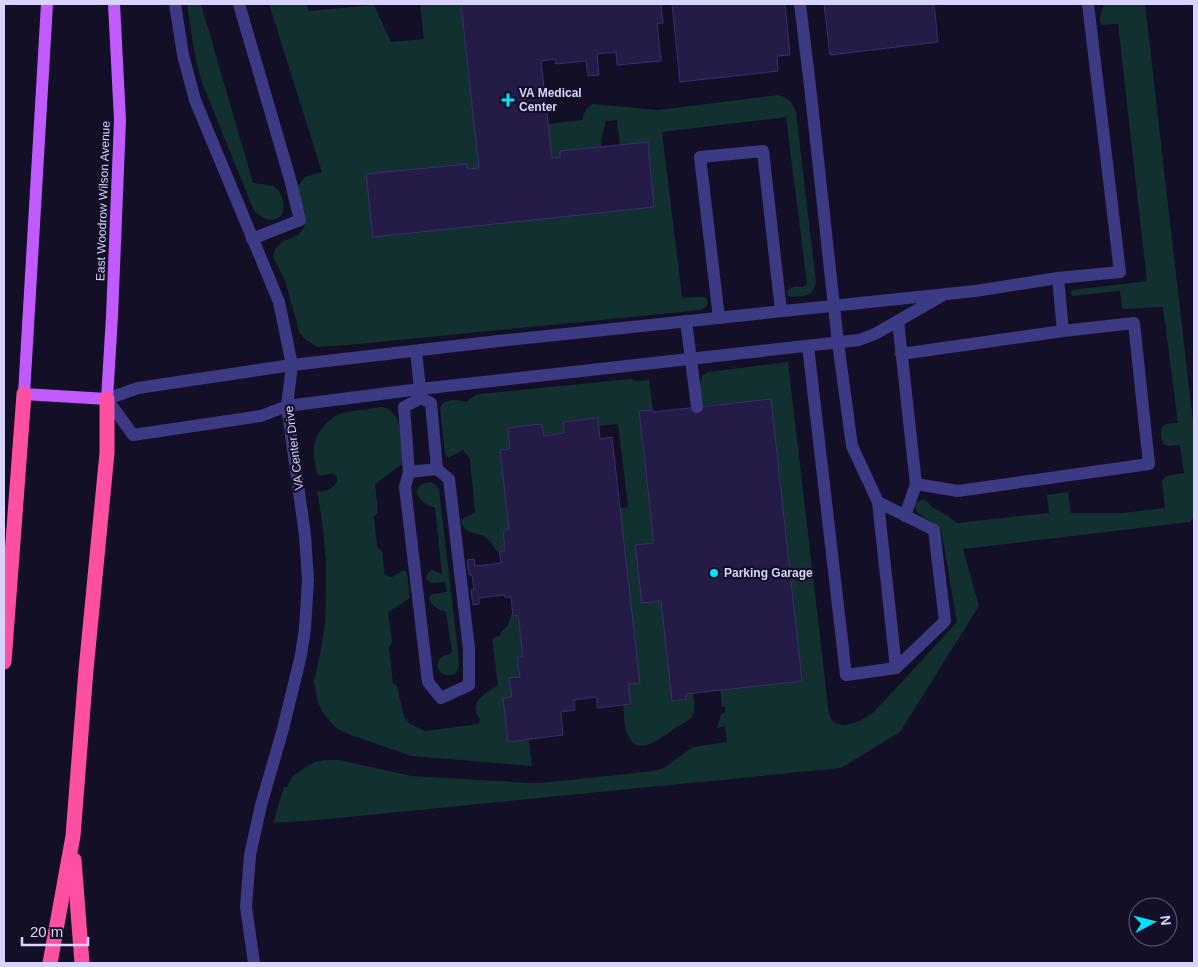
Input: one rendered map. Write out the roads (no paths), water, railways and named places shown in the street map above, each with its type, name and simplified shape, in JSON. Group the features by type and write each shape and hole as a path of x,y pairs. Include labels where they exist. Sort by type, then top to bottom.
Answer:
{"highway":[{"path":"4,662 24,394"},
{"path":"50,963 73,836 106,453 107,399"},
{"path":"73,836 82,963"}],"main road":[{"path":"47,4 24,394 107,399"},
{"name":"East Woodrow Wilson Avenue","path":"107,399 120,120 114,4"}],"street":[{"name":"VA Center Drive","path":"175,4 183,55 195,100 279,302 292,365 287,406 305,535 308,580 305,628 301,655 260,805 250,855 246,907 254,963"},
{"path":"239,4 290,179 300,220 252,238"},
{"path":"800,4 838,342 852,446 878,502 896,668"},
{"path":"945,294 875,334 859,340 420,393 287,406 261,416 133,435 107,399 138,388 292,365 686,321 835,305 945,294 975,291 1058,278 1120,272 1088,4"},
{"path":"719,318 700,157 763,151 780,311"},
{"path":"1058,278 1063,331"},
{"path":"686,321 697,407"},
{"path":"898,321 916,484 905,516"},
{"path":"901,354 1134,323 1149,464 958,491 916,484"},
{"path":"808,346 846,675 896,668 945,621 934,530 878,502"},
{"path":"416,351 420,393 430,404 438,469 449,479 469,649 469,685 441,698 428,682 405,487 410,472 404,407 420,393"},
{"path":"410,472 438,469"}],"place":[{"name":"VA Medical Center","path":"508,100"},
{"name":"Parking Garage","path":"714,573"}]}
